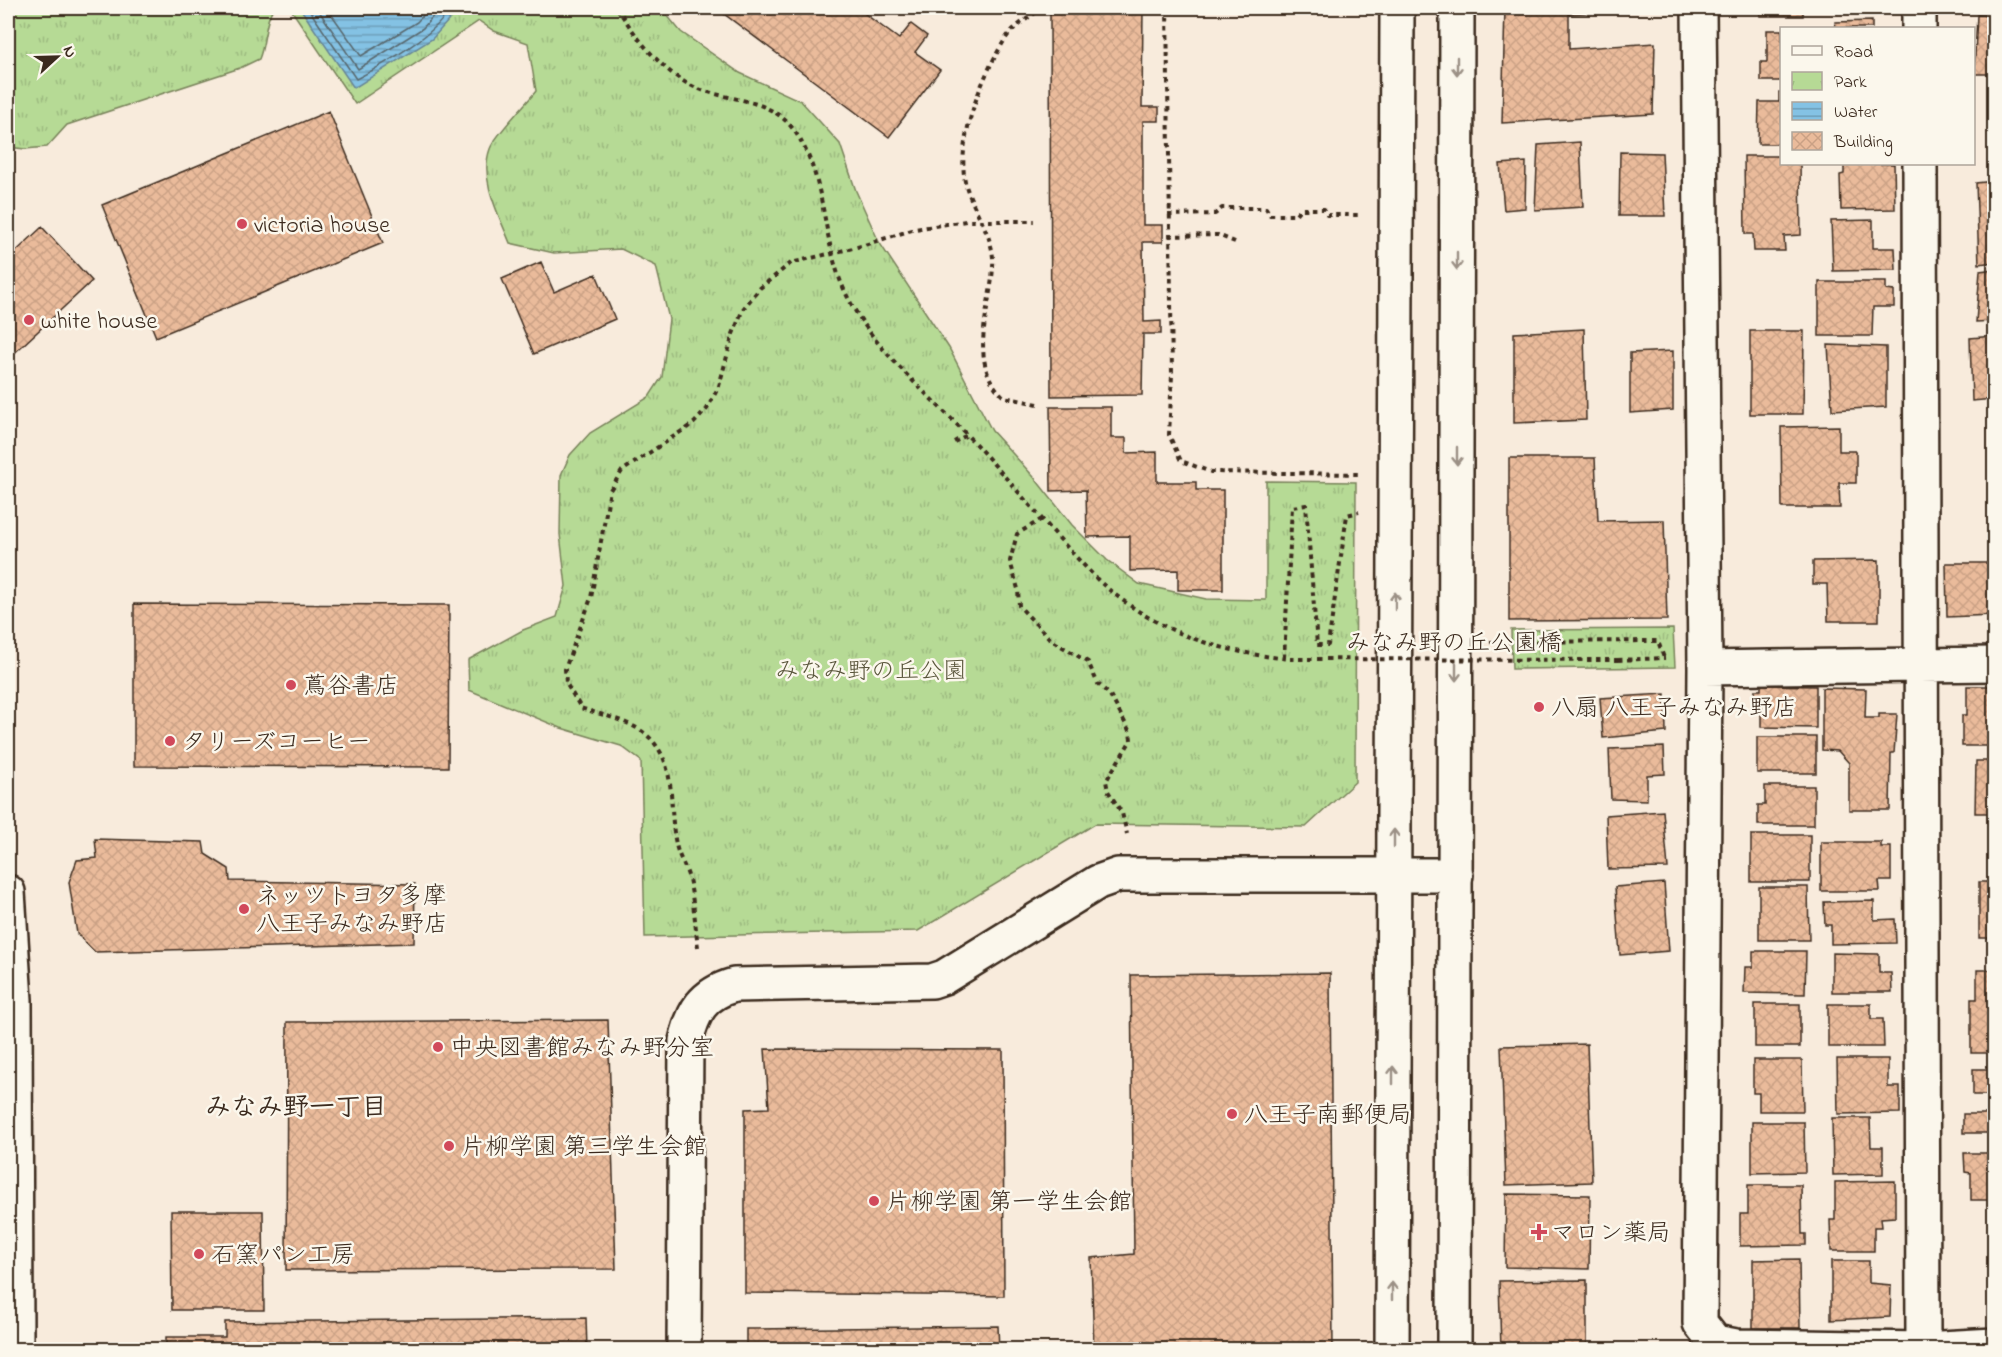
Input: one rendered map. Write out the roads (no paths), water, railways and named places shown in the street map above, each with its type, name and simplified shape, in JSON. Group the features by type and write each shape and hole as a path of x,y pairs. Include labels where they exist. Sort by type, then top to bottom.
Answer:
{"street":[{"path":"1392,1350 1397,8"},
{"path":"1455,1350 1457,8"},
{"path":"1699,8 1705,668 1700,1323 1715,1342 1736,1346 1923,1349 1995,1345"},
{"path":"1919,8 1919,27"},
{"path":"1920,165 1923,1349"},
{"path":"1705,668 1995,664"},
{"path":"684,1350 686,1041 699,1004 709,995 734,985 932,981 944,977 1098,882 1118,875 1456,875"},
{"path":"8,892 15,1000 15,1350"}],"water":[{"path":"300,8 451,8 456,12 432,39 354,88"}],"place":[{"name":"victoria house","path":"242,224"},
{"name":"white house","path":"29,320"},
{"name":"蔦谷書店","path":"291,685"},
{"name":"八扇 八王子みなみ野店","path":"1539,707"},
{"name":"タリーズコーヒー","path":"170,741"},
{"name":"ネッツトヨタ多摩 八王子みなみ野店","path":"244,909"},
{"name":"中央図書館みなみ野分室","path":"438,1047"},
{"name":"八王子南郵便局","path":"1232,1114"},
{"name":"片柳学園 第三学生会館","path":"449,1146"},
{"name":"片柳学園 第一学生会館","path":"874,1201"},
{"name":"マロン薬局","path":"1539,1232"},
{"name":"石窯パン工房","path":"199,1254"}],"district":[{"name":"みなみ野一丁目","path":"296,1106"}],"park label":[{"name":"みなみ野の丘公園","path":"871,670"}]}
